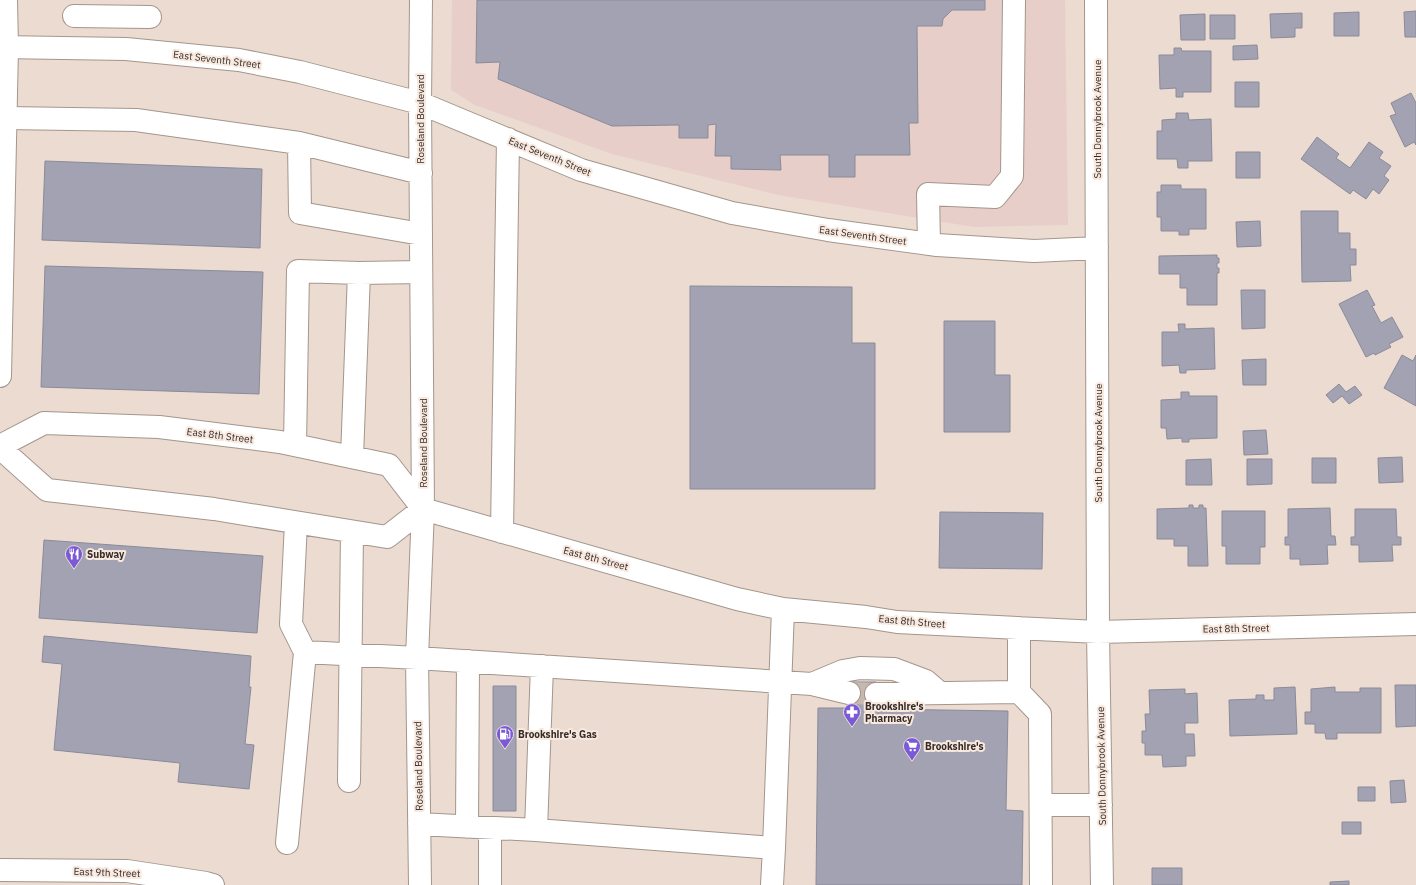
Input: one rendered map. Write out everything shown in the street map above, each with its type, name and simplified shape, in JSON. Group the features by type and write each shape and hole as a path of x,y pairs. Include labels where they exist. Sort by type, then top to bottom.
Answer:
{"street":[{"path":"0,376 6,118 3,47 6,0"},
{"name":"Roseland Boulevard","path":"420,885 417,658 423,509 420,103 421,0"},
{"path":"929,244 928,194 995,197 1012,176 1014,0"},
{"name":"South Donnybrook Avenue","path":"1096,0 1098,632 1102,885"},
{"path":"74,48 74,8 150,17"},
{"name":"East Seventh Street","path":"3,47 126,49 239,60 300,72 420,103 581,170 732,213 828,230 929,244 1034,251 1097,248"},
{"path":"6,118 136,120 299,143 421,173"},
{"path":"502,532 508,139"},
{"path":"299,143 300,213 421,234"},
{"path":"295,445 298,270 359,273 421,272"},
{"path":"352,457 359,273"},
{"name":"East 8th Street","path":"423,509 386,538 214,509 47,490 0,447 44,423 159,427 295,445 389,465 423,509 737,599 783,609 866,617 897,622 1098,632 1416,624"},
{"path":"287,843 305,652 291,624 296,523"},
{"path":"349,781 352,532"},
{"path":"772,885 783,609"},
{"path":"1020,628 1019,692 1040,714 1041,885"},
{"path":"305,652 468,661 812,684 849,693"},
{"path":"467,827 468,661"},
{"path":"536,830 542,666"},
{"path":"812,684 843,670 860,668 894,669 926,681 940,693"},
{"path":"876,694 1019,692"},
{"path":"1041,805 1101,805"},
{"path":"419,824 536,830 774,848"},
{"path":"490,828 490,885"},
{"name":"East 9th Street","path":"0,870 127,871 206,882 213,885"}],"shaded area":[{"path":"452,0 1065,0 1068,225 974,227 778,195 612,154 475,105 451,90"}],"building":[{"path":"477,0 985,0 985,10 952,10 943,19 942,26 917,26 918,123 909,123 910,155 855,155 855,177 829,177 829,155 780,155 781,170 731,169 731,156 715,156 716,124 708,125 708,138 679,138 679,125 612,126 498,79 500,62 476,63"},
{"path":"1416,11 1416,37 1405,37 1404,12"},
{"path":"1359,12 1359,36 1334,36 1334,13"},
{"path":"1302,13 1302,28 1295,28 1295,37 1271,38 1270,14"},
{"path":"1205,14 1205,40 1181,40 1180,15"},
{"path":"1210,15 1235,15 1235,39 1210,39"},
{"path":"1257,45 1258,59 1233,60 1233,46"},
{"path":"1174,48 1181,48 1182,51 1211,51 1211,92 1183,92 1183,97 1176,97 1176,88 1160,89 1159,55 1174,55"},
{"path":"1235,82 1259,82 1259,107 1235,107"},
{"path":"1411,93 1416,103 1416,145 1414,142 1405,147 1390,116 1396,114 1391,103"},
{"path":"1176,113 1188,113 1189,120 1211,119 1212,161 1188,161 1188,168 1178,168 1177,159 1157,159 1157,131 1162,131 1162,120 1176,119"},
{"path":"1317,137 1339,154 1336,158 1350,168 1369,142 1383,152 1379,158 1391,166 1384,176 1389,180 1379,194 1373,189 1366,199 1353,190 1350,194 1301,159"},
{"path":"1236,152 1260,152 1260,178 1236,178"},
{"path":"45,161 262,169 260,248 42,240"},
{"path":"1161,185 1181,185 1181,189 1206,189 1206,229 1189,229 1189,235 1179,235 1179,231 1161,231 1161,217 1157,217 1157,192 1161,192"},
{"path":"1301,211 1338,211 1338,233 1350,233 1350,249 1356,249 1356,265 1350,265 1351,281 1302,282"},
{"path":"1260,221 1261,246 1237,247 1236,222"},
{"path":"1217,255 1217,258 1219,258 1217,268 1219,268 1219,273 1217,273 1217,305 1187,305 1187,288 1180,288 1180,274 1159,274 1159,256"},
{"path":"45,266 263,272 259,394 41,387"},
{"path":"690,286 852,287 852,343 875,343 875,489 690,489"},
{"path":"1241,290 1265,290 1265,328 1242,329"},
{"path":"1367,290 1375,305 1372,306 1381,323 1392,317 1403,337 1389,344 1391,347 1375,355 1374,353 1366,357 1339,304"},
{"path":"944,321 995,321 995,375 1010,375 1010,432 944,432"},
{"path":"1178,324 1185,324 1185,329 1214,328 1215,369 1186,370 1186,373 1180,373 1179,365 1162,366 1162,332 1179,332"},
{"path":"1402,355 1413,361 1416,355 1416,406 1384,388"},
{"path":"1266,359 1266,385 1243,385 1242,360"},
{"path":"1339,384 1346,392 1355,386 1362,395 1349,404 1342,396 1333,403 1326,395"},
{"path":"1181,392 1189,392 1189,396 1217,396 1217,438 1189,439 1189,442 1182,442 1182,438 1167,439 1166,428 1161,428 1161,400 1181,399"},
{"path":"1266,430 1268,454 1244,455 1243,431"},
{"path":"1402,457 1403,482 1379,483 1378,458"},
{"path":"1312,458 1336,458 1336,483 1312,483"},
{"path":"1211,459 1212,485 1186,485 1186,460"},
{"path":"1247,459 1272,459 1272,484 1247,485"},
{"path":"1189,505 1193,505 1193,508 1199,508 1199,505 1203,505 1203,508 1206,508 1208,566 1188,566 1188,546 1174,546 1174,539 1157,539 1157,509 1189,508"},
{"path":"1330,508 1331,536 1335,536 1336,545 1327,545 1328,564 1300,565 1300,559 1290,559 1290,545 1285,545 1285,537 1288,537 1288,509"},
{"path":"1355,509 1396,509 1397,537 1401,537 1401,545 1392,545 1393,561 1359,562 1359,545 1351,545 1351,537 1355,537"},
{"path":"1222,511 1265,511 1265,547 1260,547 1260,564 1226,564 1226,546 1222,546"},
{"path":"940,512 1043,513 1042,569 939,568"},
{"path":"44,540 263,556 257,633 39,618"},
{"path":"44,636 251,656 249,687 251,687 245,744 254,745 249,789 178,782 180,763 54,750 62,664 42,662"},
{"name":"Brookshire's","path":"849,682 876,682 876,709 1008,711 1006,810 1023,811 1022,885 816,885 818,708 849,708"},
{"path":"1395,685 1416,685 1416,726 1396,727"},
{"name":"Brookshire's Gas","path":"493,686 516,686 516,811 493,811"},
{"path":"1295,687 1297,734 1230,736 1229,700 1256,699 1256,695 1264,695 1264,700 1274,700 1274,688"},
{"path":"1335,687 1335,692 1360,692 1360,688 1381,688 1381,733 1337,733 1337,739 1326,739 1325,733 1315,733 1315,724 1305,724 1305,712 1311,712 1311,689"},
{"path":"1185,689 1185,694 1197,693 1198,723 1185,723 1185,734 1194,734 1195,756 1186,756 1186,766 1163,767 1162,755 1145,755 1145,743 1142,743 1142,731 1146,731 1145,714 1150,714 1149,690"},
{"path":"1404,780 1406,802 1391,803 1390,781"},
{"path":"1358,787 1375,787 1375,801 1358,801"},
{"path":"1342,822 1361,822 1361,834 1342,834"},
{"path":"1152,868 1182,868 1182,885 1152,885"},
{"path":"1349,881 1349,885 1330,885 1330,882"}],"tunnel":[{"path":"849,693 876,694"}],"place":[{"name":"Subway","path":"74,569"},
{"name":"Brookshire's Pharmacy","path":"852,727"},
{"name":"Brookshire's Gas","path":"505,749"},
{"name":"Brookshire's","path":"912,761"}]}
